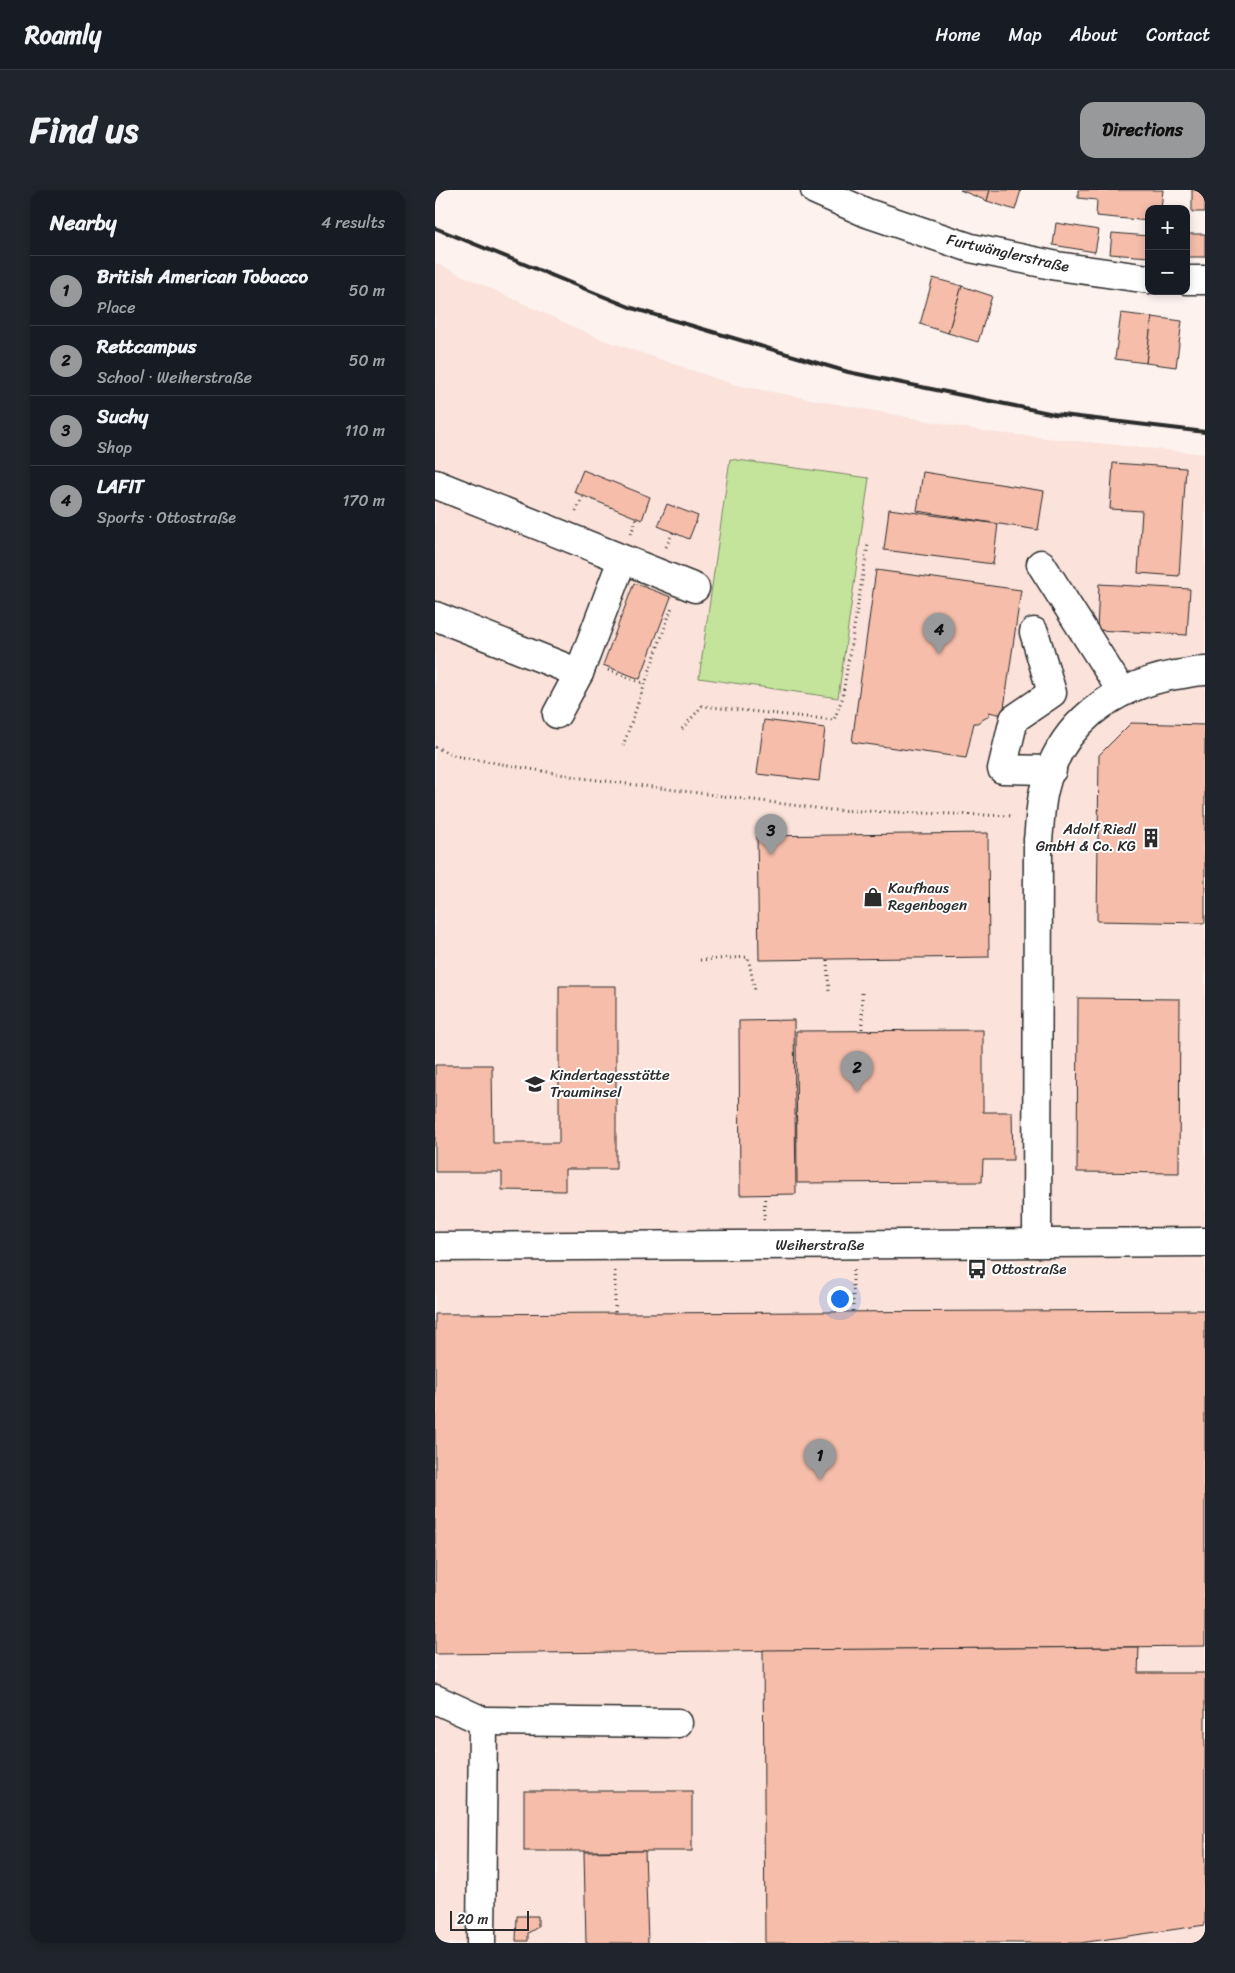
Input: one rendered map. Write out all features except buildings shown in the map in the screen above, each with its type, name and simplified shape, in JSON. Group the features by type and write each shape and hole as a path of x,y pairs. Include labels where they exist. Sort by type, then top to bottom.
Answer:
{"street":[{"name":"Furtwänglerstraße","path":"815,190 867,212 971,248 1057,266 1145,278"},
{"path":"1190,280 1205,280"},
{"path":"435,484 687,586"},
{"path":"557,714 581,667 622,560"},
{"path":"1041,564 1122,692"},
{"path":"435,616 581,667"},
{"path":"1034,632 1051,693 1080,724"},
{"path":"1037,1243 1038,850 1044,790 1060,750 1080,724 1107,700 1122,692 1165,677 1205,670"},
{"path":"1051,693 1014,719 1003,769 1052,770"},
{"name":"Weiherstraße","path":"435,1247 1205,1242"},
{"path":"435,1699 483,1721 678,1723"},
{"path":"481,1943 483,1721"}],"path":[{"path":"682,729 702,706 834,720 842,699 868,544"},
{"path":"623,746 645,684 687,586"},
{"path":"581,667 645,684"},
{"path":"435,748 456,756 582,778 831,810 1041,817"},
{"path":"700,960 748,957 755,991"},
{"path":"827,960 829,992"},
{"path":"862,993 862,1030"},
{"path":"852,1245 853,1312"},
{"path":"615,1246 615,1313"}],"shaded area":[{"path":"435,263 598,338 735,385 988,432 1205,454 1205,1943 435,1943"}],"green space":[{"path":"730,459 869,478 838,698 699,678"}],"railway":[{"path":"435,228 632,308 848,372 1054,414 1205,432"}],"place":[{"name":"LAFIT","path":"939,654"},
{"name":"Adolf Riedl GmbH & Co. KG","path":"1151,838"},
{"name":"Suchy","path":"771,855"},
{"name":"Kaufhaus Regenbogen","path":"873,897"},
{"name":"Kindertagesstätte Trauminsel","path":"535,1084"},
{"name":"Rettcampus","path":"857,1092"},
{"name":"Ottostraße","path":"977,1269"},
{"name":"British American Tobacco","path":"820,1480"}]}
